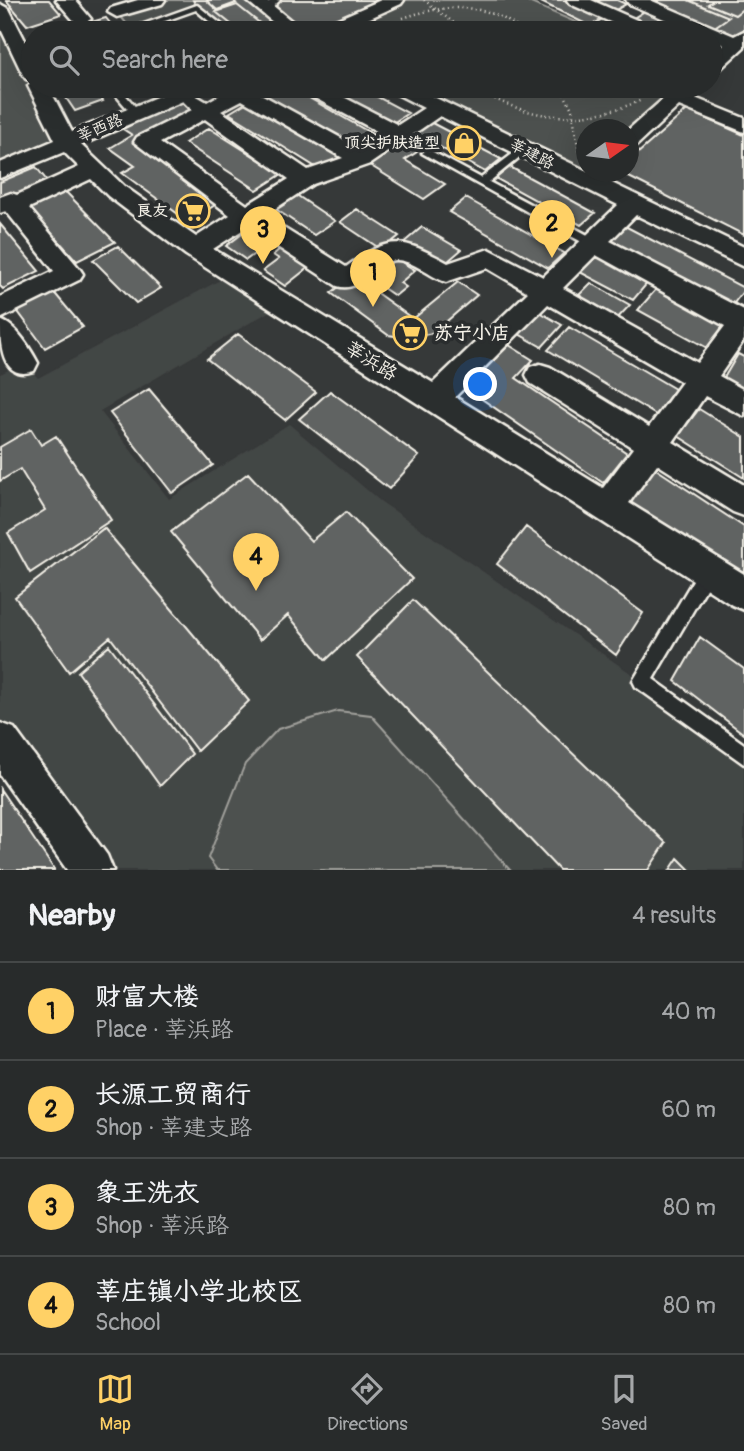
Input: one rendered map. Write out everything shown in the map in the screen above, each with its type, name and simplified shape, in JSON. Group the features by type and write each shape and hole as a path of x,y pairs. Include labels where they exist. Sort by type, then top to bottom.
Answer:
{"street":[{"path":"65,0 82,19"},
{"path":"117,12 156,0"},
{"path":"349,21 395,0"},
{"path":"576,0 623,21"},
{"path":"614,17 637,1 688,21"},
{"path":"266,3 285,21"},
{"path":"0,9 21,51"},
{"path":"723,34 740,41 723,55"},
{"name":"莘浜路","path":"44,98 67,143 116,191 195,249 744,593"},
{"name":"莘西路","path":"0,171 165,98"},
{"path":"189,98 305,179"},
{"path":"229,98 145,142 247,216 346,279 384,252 408,252 446,273 489,258 744,404"},
{"path":"262,98 362,159"},
{"path":"330,98 399,134"},
{"name":"莘建路","path":"421,98 523,149 576,171"},
{"path":"639,129 668,98"},
{"path":"688,98 744,127"},
{"path":"195,249 305,179 362,159 439,107"},
{"path":"0,309 70,274 7,205 94,169"},
{"name":"莘建路","path":"598,182 633,204 744,258"},
{"path":"435,400 633,204"},
{"path":"593,243 743,322 607,508"},
{"path":"0,330 24,363"},
{"path":"540,375 744,502"},
{"path":"0,742 92,870"}],"lane":[{"path":"157,21 197,7 214,21"},
{"path":"123,98 135,113"},
{"path":"482,183 523,149"},
{"path":"427,153 593,243"},
{"path":"708,570 642,681 744,755"}],"path":[{"path":"424,0 451,21"},
{"path":"396,21 434,8 474,5 499,12 510,21"},
{"path":"490,98 517,110 574,120 623,110 656,98"},
{"path":"567,98 576,133"}],"shaded area":[{"path":"156,0 193,0 197,7 155,21 124,21 117,12"},
{"path":"395,0 524,0 573,21 349,21"},
{"path":"0,9 21,51 21,98 44,98 67,143 0,171"},
{"path":"420,98 677,98 639,132 639,119 576,119 576,176"},
{"path":"233,273 282,304 100,411 169,499 289,424 380,501 642,681 744,755 744,870 92,870 0,742 0,374 24,363 38,378"},
{"path":"338,711 371,715 510,870 217,870 208,858 245,764 278,729"}],"building":[{"path":"6,0 49,0 61,14 39,21 24,21"},
{"path":"193,0 255,0 282,21 214,21"},
{"path":"206,0 233,0 236,3 217,10"},
{"path":"255,0 395,0 349,21 282,21"},
{"path":"537,0 567,0 604,18 599,21 580,21"},
{"path":"587,0 617,0 626,4 612,12"},
{"path":"635,0 744,0 744,37 737,44 723,38 723,21 684,21"},
{"path":"644,0 688,0 729,17 723,21 690,21"},
{"path":"714,0 744,0 744,8 735,15 708,4"},
{"path":"237,5 257,21 227,21 216,12"},
{"path":"645,11 667,21 636,21 632,19"},
{"path":"66,98 101,98 103,101 75,111"},
{"path":"271,98 309,98 374,135 355,147"},
{"path":"341,98 380,98 408,113 390,125"},
{"path":"178,99 193,108 136,140 158,155 153,157 218,203 189,222 122,173 135,166 110,148 132,135 123,129"},
{"path":"249,101 343,157 322,171 229,113"},
{"path":"687,110 744,135 744,235 639,182 639,152"},
{"path":"430,122 501,159 485,172 414,133"},
{"path":"209,128 282,174 257,190 185,143"},
{"path":"407,138 423,148 405,160 445,184 424,199 368,164"},
{"path":"36,167 48,182 0,203 0,182"},
{"path":"510,167 595,213 581,225 495,178"},
{"path":"62,188 115,242 77,261 26,205"},
{"path":"292,192 335,221 314,235 271,206"},
{"path":"466,198 564,253 548,268 449,212"},
{"path":"357,209 399,236 382,250 340,222"},
{"path":"0,224 39,271 3,289 0,286"},
{"path":"245,224 271,242 246,260 226,246 242,234 236,230"},
{"path":"621,224 744,290 731,307 604,241"},
{"path":"422,227 461,250 441,267 402,244"},
{"path":"118,246 161,288 136,303 93,260"},
{"path":"281,248 309,267 285,286 263,271 279,259 273,255"},
{"path":"594,251 649,281 633,300 576,270"},
{"path":"396,259 415,270 400,283 406,287 395,296 370,279"},
{"path":"353,276 413,319 458,282 477,295 433,333 409,338 388,335 331,293"},
{"path":"591,283 630,305 614,322 575,299"},
{"path":"658,287 728,324 709,349 638,310"},
{"path":"52,290 83,327 45,348 16,309"},
{"path":"538,311 562,325 542,347 517,333"},
{"path":"569,327 675,389 656,415 548,350"},
{"path":"238,334 316,392 285,420 207,359"},
{"path":"509,345 533,360 516,378 627,453 603,483 466,388"},
{"path":"738,354 744,357 744,392 722,381"},
{"path":"149,389 213,465 172,493 110,413"},
{"path":"330,391 419,456 389,489 299,419"},
{"path":"699,409 744,437 744,478 678,436"},
{"path":"31,429 41,445 56,436 111,520 30,573 8,533 45,510 20,469 0,481 0,447"},
{"path":"653,467 744,527 744,577 627,502"},
{"path":"248,473 311,541 346,512 412,579 326,660 288,615 260,640 171,532"},
{"path":"526,527 643,613 616,655 497,564"},
{"path":"104,528 249,701 197,751 110,637 69,672 15,597"},
{"path":"413,600 666,843 648,870 559,870 357,657"},
{"path":"700,637 744,669 744,734 675,681"},
{"path":"109,645 192,754 160,786 78,672"},
{"path":"0,789 54,869 54,870 0,870"},
{"path":"678,858 690,870 670,870"}],"place":[{"name":"顶尖护肤造型","path":"464,143"},
{"name":"良友","path":"193,211"},
{"name":"长源工贸商行","path":"552,258"},
{"name":"象王洗衣","path":"263,264"},
{"name":"财富大楼","path":"373,307"},
{"name":"苏宁小店","path":"410,333"},
{"name":"莘庄镇小学北校区","path":"256,591"}]}
